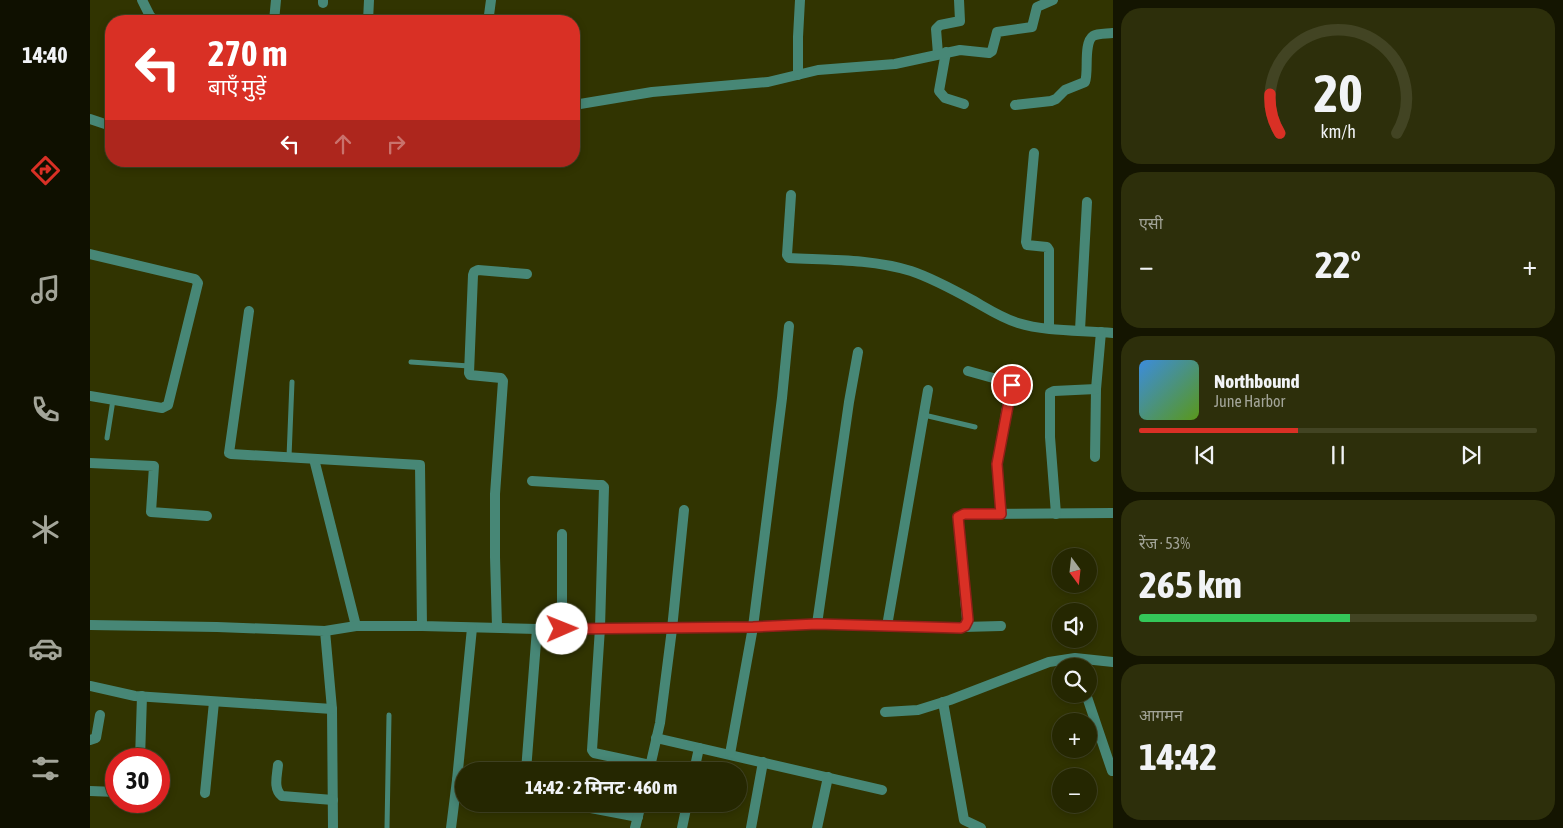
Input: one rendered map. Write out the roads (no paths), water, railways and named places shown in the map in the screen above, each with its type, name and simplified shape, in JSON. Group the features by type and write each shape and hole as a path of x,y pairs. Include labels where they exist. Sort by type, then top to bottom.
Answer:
{"street":[{"path":"142,0 150,15"},
{"path":"275,15 276,0"},
{"path":"368,15 369,0"},
{"path":"489,15 491,0"},
{"path":"798,75 800,0"},
{"path":"959,0 960,21 940,25 936,29 942,53 939,91 945,98 964,104"},
{"path":"580,105 652,92 768,82 818,70 910,62 960,50 991,52 997,32 1032,27 1037,7 1053,0"},
{"path":"1015,106 1052,101 1065,90 1085,82 1087,77 1086,56 1092,38 1095,35 1113,33"},
{"path":"90,119 105,124"},
{"path":"1034,152 1026,243 1047,247 1049,250 1049,328"},
{"path":"792,195 787,255 790,258 885,265 912,272 960,293 1004,317 1031,326 1113,333"},
{"path":"1080,330 1087,202"},
{"path":"90,266 91,254 195,279 198,283 168,405 162,408 90,396"},
{"path":"497,627 495,494 503,381 499,378 470,375 474,272 478,270 527,274"},
{"path":"249,312 229,453 420,465 422,626"},
{"path":"730,754 753,627 782,398 789,326"},
{"path":"1095,457 1096,389 1101,332"},
{"path":"817,624 858,352"},
{"path":"968,371 1012,385 997,464 1001,514"},
{"path":"1056,514 1050,437 1050,393 1054,391 1096,389"},
{"path":"887,626 928,390"},
{"path":"314,459 356,626"},
{"path":"90,463 154,466 151,512 207,516"},
{"path":"532,481 602,485 604,488 600,628 593,752 629,762"},
{"path":"651,762 660,723 684,510"},
{"path":"963,627 968,620 958,517 964,514 1113,513"},
{"path":"562,534 562,629"},
{"path":"90,625 325,631 356,626 672,629 817,624 1001,626"},
{"path":"461,762 472,628"},
{"path":"527,762 536,629"},
{"path":"325,631 332,709 333,828"},
{"path":"885,712 918,710 1052,662"},
{"path":"1097,662 1113,662"},
{"path":"90,686 142,696 332,709"},
{"path":"140,748 142,696"},
{"path":"205,793 214,702"},
{"path":"943,702 964,820 981,828"},
{"path":"1089,703 1112,771"},
{"path":"90,740 96,738 98,734 100,715"},
{"path":"656,738 882,790"},
{"path":"696,762 699,748"},
{"path":"751,828 763,762"},
{"path":"278,765 276,789 282,796 333,800"},
{"path":"816,828 828,777"},
{"path":"90,791 105,792"},
{"path":"452,828 455,810"},
{"path":"598,812 636,823"},
{"path":"682,828 685,812"}],"lane":[{"path":"411,362 469,366"},
{"path":"289,457 292,382"},
{"path":"107,438 113,400"},
{"path":"924,416 975,427"},
{"path":"387,828 389,715"}]}
